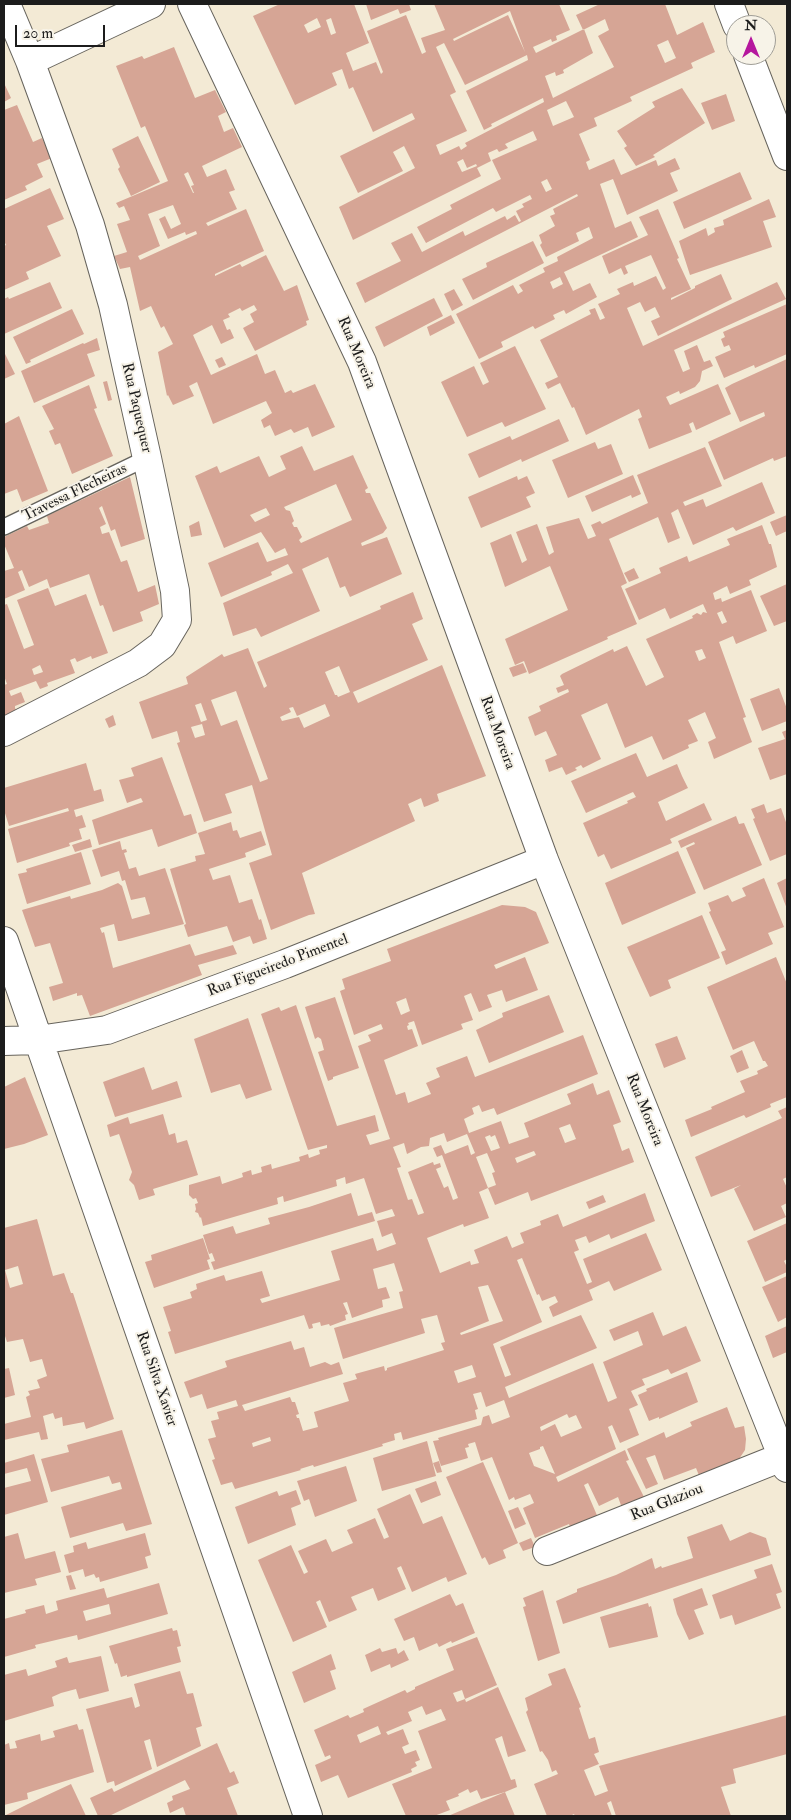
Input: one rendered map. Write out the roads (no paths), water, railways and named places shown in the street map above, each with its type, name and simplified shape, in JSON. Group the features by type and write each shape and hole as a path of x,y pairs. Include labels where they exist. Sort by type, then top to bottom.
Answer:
{"street":[{"name":"Rua Paquequer","path":"4,732 138,663 162,645 176,620 175,591 113,305 90,224 30,61 6,4"},
{"path":"30,61 150,4"},
{"name":"Rua Moreira","path":"192,4 362,362 544,860 786,1460"},
{"path":"752,65 787,156"},
{"name":"Rua Figueiredo Pimentel","path":"4,1041 38,1040 107,1030 285,964 544,860"},
{"name":"Rua Silva Xavier","path":"4,941 308,1816"},
{"name":"Rua Glaziou","path":"547,1551 786,1460"}],"lane":[{"name":"Travessa Flecheiras","path":"4,527 147,458"}]}
